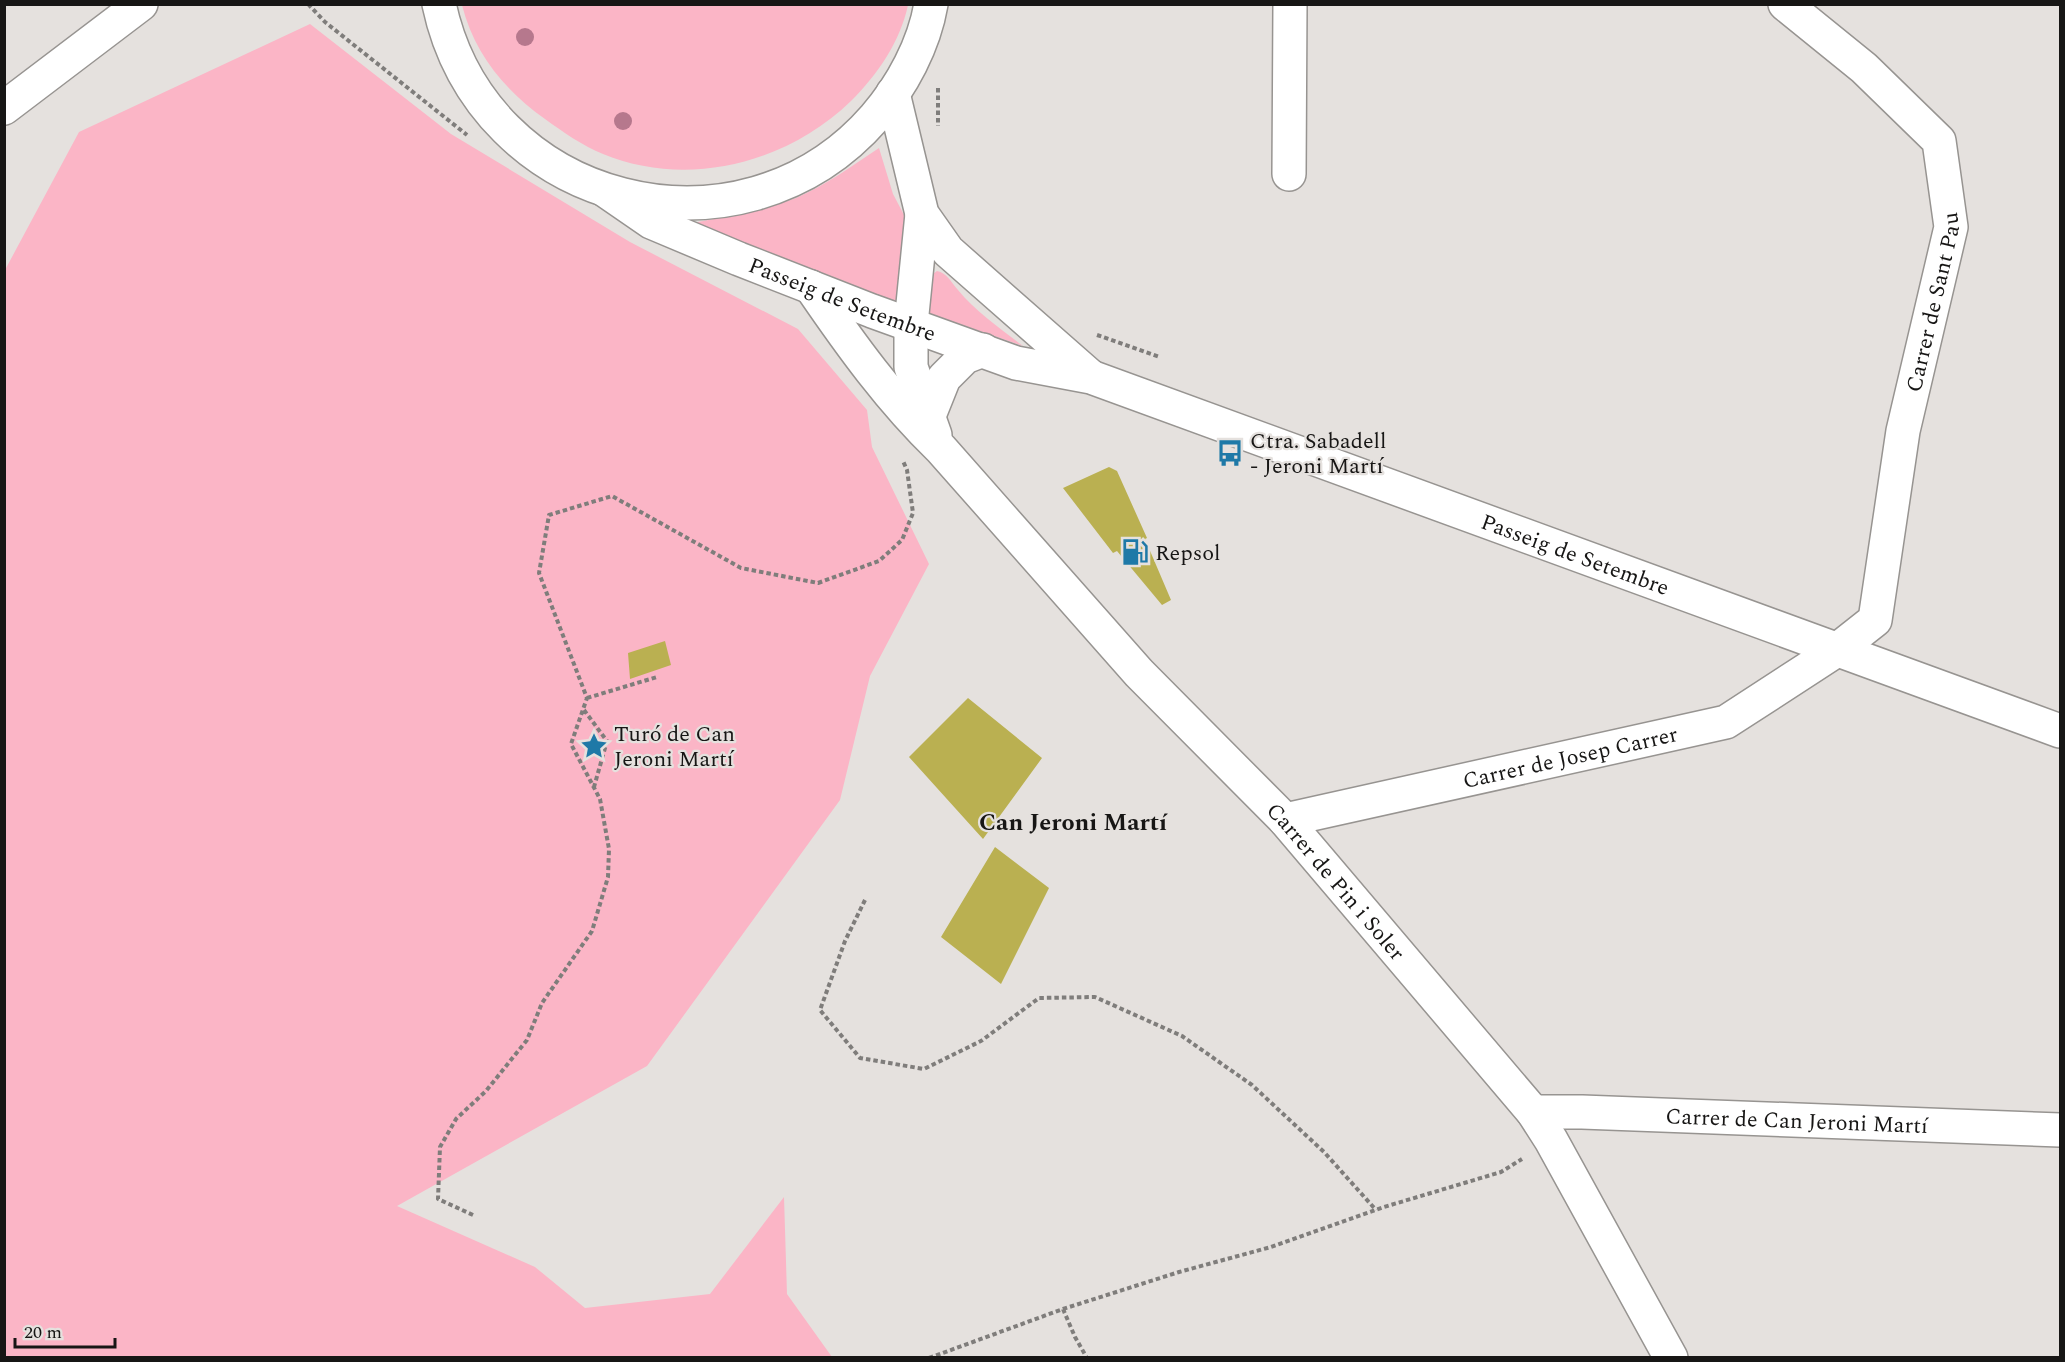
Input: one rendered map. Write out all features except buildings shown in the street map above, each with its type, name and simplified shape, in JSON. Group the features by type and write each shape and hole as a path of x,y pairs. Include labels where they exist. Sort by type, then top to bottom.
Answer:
{"street":[{"path":"4,108 141,4"},
{"path":"439,4 457,58 480,97 494,116 526,147 575,178 606,191 644,200 681,204 720,201 757,193 793,180 826,160 856,137 882,109 893,93 915,52 931,4"},
{"path":"1289,174 1290,4"},
{"name":"Carrer de Sant Pau","path":"1785,4 1864,68 1939,141 1951,227 1903,431 1875,620 1837,650"},
{"name":"Passeig de Setembre","path":"893,93 922,214 948,251 1091,377"},
{"name":"Passeig de Setembre","path":"606,191 651,222 811,287 1016,363 1091,377 2061,731"},
{"name":"Carrer de Pin i Soler","path":"922,214 911,324 911,367 940,449"},
{"name":"Carrer de Pin i Soler","path":"811,287 851,345 917,426 1139,673 1285,820 1533,1112 1551,1140 1671,1358"},
{"path":"928,418 944,378 964,357 982,350"},
{"name":"Carrer de Josep Carrer","path":"1285,820 1726,722 1837,650"},
{"name":"Carrer de Can Jeroni Martí","path":"1533,1112 2061,1130"}],"path":[{"path":"308,4 325,22 469,136"},
{"path":"938,82 938,136"},
{"path":"1090,332 1160,357"},
{"path":"473,1215 438,1199 440,1148 456,1119 486,1091 527,1040 542,1003 592,931 608,877 609,849 600,799 571,744 587,698 539,573 549,515 612,496 741,568 818,583 879,561 902,540 913,513 907,470 902,460"},
{"path":"587,698 657,677"},
{"path":"583,709 608,741 594,787"},
{"path":"865,900 844,941 820,1010 860,1058 924,1069 981,1041 1039,998 1095,997 1182,1036 1252,1085 1324,1152 1376,1210"},
{"path":"929,1358 1063,1309 1271,1246 1376,1210 1501,1172 1551,1140"},
{"path":"1063,1309 1074,1337 1088,1358"}],"shaded area":[{"path":"462,4 908,5 900,32 879,69 851,101 825,123 767,154 735,164 702,169 669,169 635,164 596,151 566,134 530,108 504,83 483,55 467,23"},
{"path":"310,24 451,134 630,242 798,329 867,410 872,447 929,564 870,676 840,800 647,1066 397,1206 535,1267 585,1308 710,1294 784,1197 787,1294 832,1357 5,1358 5,270 79,132"},
{"path":"879,148 893,194 912,230 898,300 891,301 693,223 784,203 828,181"},
{"path":"937,271 946,276 981,313 1023,346 928,313 930,276"}],"place":[{"name":"Ctra. Sabadell - Jeroni Martí","path":"1230,453"},
{"name":"Repsol","path":"1135,552"},
{"name":"Turó de Can Jeroni Martí","path":"594,746"}],"district":[{"name":"Can Jeroni Martí","path":"1073,822"}]}
